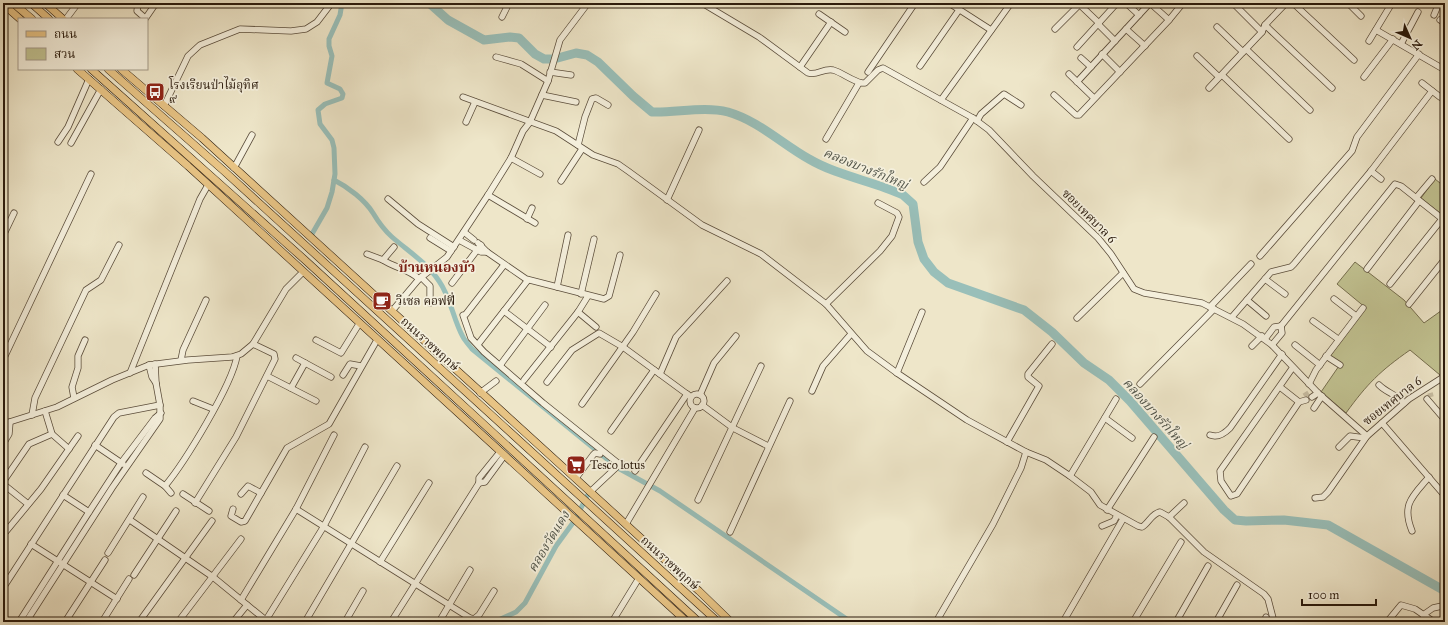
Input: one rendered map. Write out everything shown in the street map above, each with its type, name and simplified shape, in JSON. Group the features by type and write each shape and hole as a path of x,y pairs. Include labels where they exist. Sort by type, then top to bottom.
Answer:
{"main road":[{"path":"13,3 31,18"},
{"path":"31,3 48,18"},
{"path":"3,4 19,18"},
{"path":"48,5 64,18"},
{"path":"3,8 19,18"},
{"path":"79,70 188,166 359,324 687,622"},
{"name":"ถนนราชพฤกษ์","path":"92,70 305,260 699,622"},
{"name":"ถนนราชพฤกษ์","path":"109,70 219,166 718,622"},
{"path":"122,70 196,134"},
{"path":"160,116 196,134"},
{"name":"ถนนราชพฤกษ์","path":"196,134 392,311 474,388 576,478 731,622"},
{"path":"170,141 188,166"},
{"path":"474,388 500,416 511,432"},
{"path":"460,415 500,439"}],"street":[{"path":"66,18 78,3"},
{"path":"138,3 137,11 144,18"},
{"path":"146,18 156,3"},
{"path":"502,17 509,3"},
{"path":"392,311 422,276 437,265 460,240 510,158 523,131 530,122 548,81 560,40 588,3"},
{"path":"702,3 759,37 808,73 814,75 828,70 834,71 859,83 826,139"},
{"path":"868,72 915,3"},
{"path":"949,3 991,30"},
{"path":"941,100 1011,3"},
{"path":"1126,3 1139,15"},
{"path":"1076,82 1150,3 1169,20"},
{"path":"1054,95 1078,116 1169,20 1182,3"},
{"path":"1232,3 1262,32"},
{"path":"1209,88 1262,32 1265,25 1286,3"},
{"path":"1293,3 1354,60"},
{"path":"1348,3 1360,16"},
{"path":"1369,41 1392,3"},
{"path":"1434,15 1439,3"},
{"path":"1055,29 1081,4 1115,41"},
{"path":"1077,47 1114,4"},
{"path":"164,106 188,56 200,45 240,29 291,31 306,29 317,22 330,5"},
{"path":"920,66 959,10"},
{"path":"1401,44 1418,12"},
{"path":"819,14 845,32"},
{"path":"800,67 831,22"},
{"path":"1265,25 1332,88"},
{"path":"1217,27 1310,110"},
{"path":"1126,29 1145,46"},
{"path":"1376,30 1443,69 1445,61"},
{"path":"1364,77 1393,39"},
{"path":"1102,54 1120,72"},
{"path":"1260,256 1352,151 1357,137 1419,54"},
{"path":"1197,56 1289,139"},
{"path":"496,57 521,64 548,81"},
{"path":"1081,58 1090,67"},
{"name":"ซอยเทศบาล 6","path":"859,83 865,83 878,70 883,68 975,120 989,130 1033,176 1098,238 1134,289 1144,293 1194,302 1232,317 1272,345 1318,393 1366,437 1404,403 1427,396 1428,386 1445,376"},
{"path":"551,69 571,75"},
{"path":"1069,74 1094,98"},
{"path":"58,142 72,120 89,79"},
{"path":"1422,83 1440,98"},
{"path":"71,143 101,89"},
{"path":"1232,317 1272,272 1291,267 1294,264 1371,171 1432,91"},
{"path":"924,182 940,167 975,120 1004,94 1021,105"},
{"path":"542,95 576,102"},
{"path":"463,97 556,131 580,147 618,164 702,225 761,254 826,304 851,334 867,350 897,373 967,420 1006,442 1046,460 1091,492 1100,505 1107,510 1142,527 1155,513 1160,512 1169,517 1204,552 1264,594 1268,599 1274,622"},
{"path":"561,181 580,147 585,117 592,98 596,98 608,105"},
{"path":"466,122 475,102"},
{"path":"667,200 699,130"},
{"path":"234,168 252,135"},
{"path":"510,158 540,174"},
{"path":"1371,171 1381,179"},
{"path":"3,360 91,174"},
{"path":"1367,269 1432,180"},
{"path":"1252,346 1274,327 1281,326 1395,184 1401,186 1444,220 1390,284"},
{"path":"130,372 200,198 208,185"},
{"path":"488,195 535,223"},
{"path":"388,199 418,224 452,249"},
{"path":"826,304 880,251 892,236 899,216 897,213 878,203"},
{"path":"527,218 532,208"},
{"path":"3,236 14,213"},
{"path":"464,232 504,265 528,280 604,299 609,296 620,255"},
{"path":"557,287 568,235"},
{"path":"430,238 452,249"},
{"path":"581,294 594,239"},
{"path":"460,240 478,245"},
{"path":"32,415 36,398 86,290 101,280 119,245"},
{"path":"452,283 478,245"},
{"path":"383,260 394,247"},
{"path":"367,254 398,268 422,276 430,286 430,303"},
{"path":"1409,304 1445,259"},
{"path":"1140,384 1212,308 1251,264"},
{"path":"504,265 464,314 471,338 484,352 618,465 590,492"},
{"path":"3,424 45,411 130,372 152,365 182,360 237,356 245,352 253,344 282,294 303,272"},
{"path":"1077,318 1124,273"},
{"path":"1265,279 1285,294"},
{"path":"479,343 528,280"},
{"path":"660,374 676,337 727,280"},
{"path":"582,404 623,347 656,294"},
{"path":"524,380 578,312 588,296"},
{"path":"1334,299 1356,316"},
{"path":"182,360 183,350 206,300"},
{"path":"1247,300 1266,316"},
{"path":"500,364 545,305"},
{"path":"1309,384 1326,356 1363,308"},
{"path":"504,311 550,347"},
{"path":"578,312 596,327"},
{"path":"897,373 922,312"},
{"path":"1313,321 1338,340"},
{"path":"316,340 341,353 359,324"},
{"path":"1272,345 1282,333 1281,326"},
{"path":"547,382 572,350 599,333 623,347 689,396 691,404 695,408"},
{"path":"812,391 823,366 851,334"},
{"path":"700,395 714,363 736,336"},
{"path":"74,398 72,387 78,368 78,356 85,340"},
{"path":"233,509 231,516 243,522 262,493 287,448 329,424 377,340"},
{"path":"195,503 236,438 276,356 253,344"},
{"path":"1006,442 1040,386 1028,377 1029,370 1052,344"},
{"path":"1295,345 1320,365"},
{"path":"1210,435 1215,437 1230,428 1282,354"},
{"path":"165,486 213,409 234,369 237,356"},
{"path":"1326,356 1340,365"},
{"path":"296,358 331,377"},
{"path":"291,388 305,363"},
{"path":"343,375 350,364 361,366"},
{"path":"26,622 89,512 158,423 161,413 156,383 152,377 152,365"},
{"path":"698,500 761,366"},
{"path":"611,431 654,370"},
{"path":"1291,370 1220,471 1220,482 1231,496 1237,494 1305,398 1318,393"},
{"path":"267,376 316,401"},
{"path":"480,393 496,381"},
{"path":"1379,385 1384,391 1398,396 1404,403"},
{"path":"1428,386 1427,396 1445,420"},
{"path":"1280,387 1305,398"},
{"path":"1314,408 1318,393"},
{"path":"635,471 689,396 700,395"},
{"path":"700,395 703,400 702,405"},
{"path":"1070,476 1116,399"},
{"path":"730,532 790,400"},
{"path":"193,401 213,409"},
{"path":"3,588 95,445 117,414 160,405"},
{"path":"702,405 733,428 768,446"},
{"path":"626,524 695,408 702,405"},
{"path":"45,411 52,434 69,449"},
{"path":"1105,418 1132,438"},
{"path":"3,444 9,434 10,422"},
{"path":"1382,423 1445,496"},
{"path":"28,504 3,483 29,444 52,434"},
{"path":"241,600 296,509 334,435"},
{"path":"3,535 28,504 78,436"},
{"path":"1339,447 1350,436 1366,437"},
{"path":"1315,498 1323,497 1328,492 1366,437"},
{"path":"1107,510 1154,438"},
{"path":"95,445 124,465"},
{"path":"130,520 213,577 267,621 324,526 365,447"},
{"path":"936,622 993,524 1021,468 1026,452"},
{"path":"576,478 593,455 595,453 600,454"},
{"path":"391,622 414,583 479,483 485,482 502,454"},
{"path":"19,622 124,465"},
{"path":"305,622 397,466"},
{"path":"146,473 165,486 171,493"},
{"path":"1412,531 1408,521 1407,510 1409,500 1429,477"},
{"path":"380,562 429,483"},
{"path":"241,494 248,486 262,493"},
{"path":"182,494 209,511"},
{"path":"63,495 89,512"},
{"path":"108,553 144,497"},
{"path":"1169,517 1184,503"},
{"path":"296,509 470,618 474,619 478,615 494,591"},
{"path":"102,622 176,510"},
{"path":"1102,526 1114,521 1117,515"},
{"path":"1063,622 1124,519"},
{"path":"139,622 187,558 212,521"},
{"path":"178,622 241,539"},
{"path":"1133,622 1181,542"},
{"path":"31,544 117,599"},
{"path":"65,622 105,560"},
{"path":"1176,622 1208,566"},
{"path":"439,622 470,570"},
{"path":"612,622 638,578"},
{"path":"1216,622 1237,585"},
{"path":"345,622 364,591"},
{"path":"233,622 247,605"},
{"path":"1387,622 1401,605 1406,605 1434,622"},
{"path":"1423,615 1433,608 1442,606"}],"green space":[{"path":"1435,179 1445,187 1445,217 1421,198"},
{"path":"1355,262 1404,300 1424,323 1445,308 1445,372 1440,375 1410,350 1375,378 1346,413 1321,392 1341,363 1330,356 1366,308 1337,284"}],"waterway":[{"path":"312,234 327,208 332,192 335,174 334,148 332,140 320,124 318,110 325,104 342,98 343,94 340,89 327,83 332,56 329,46 329,39 340,15 342,3"},
{"name":"คลองบางรักใหญ่","path":"429,3 448,20 484,40 510,37 519,38 535,54 544,59 554,59 576,53 587,55 598,62 652,112 700,110 719,110 728,112 750,121 820,165 903,195 913,204 918,242 924,259 934,272 948,283 1024,310 1052,332 1084,363 1109,380 1130,401 1224,510 1235,520 1284,520 1328,525 1445,591"},
{"path":"334,180 345,186 361,199 370,208 386,231 423,263 439,281 446,294 463,337 472,349 618,468 660,491 851,622"},
{"name":"คลองวัดแดง","path":"494,622 516,612 525,603 556,546 575,520 587,496 592,491"}],"tunnel":[{"path":"1304,396 1309,393"},
{"path":"1430,393 1431,397"}],"place":[{"name":"โรงเรียนป่าไม้อุทิศ ๙","path":"155,92"},
{"name":"วีเซล คอฟฟี่","path":"382,301"},
{"name":"Tesco lotus","path":"576,465"}],"district":[{"name":"บ้านหนองบัว","path":"437,267"}]}
